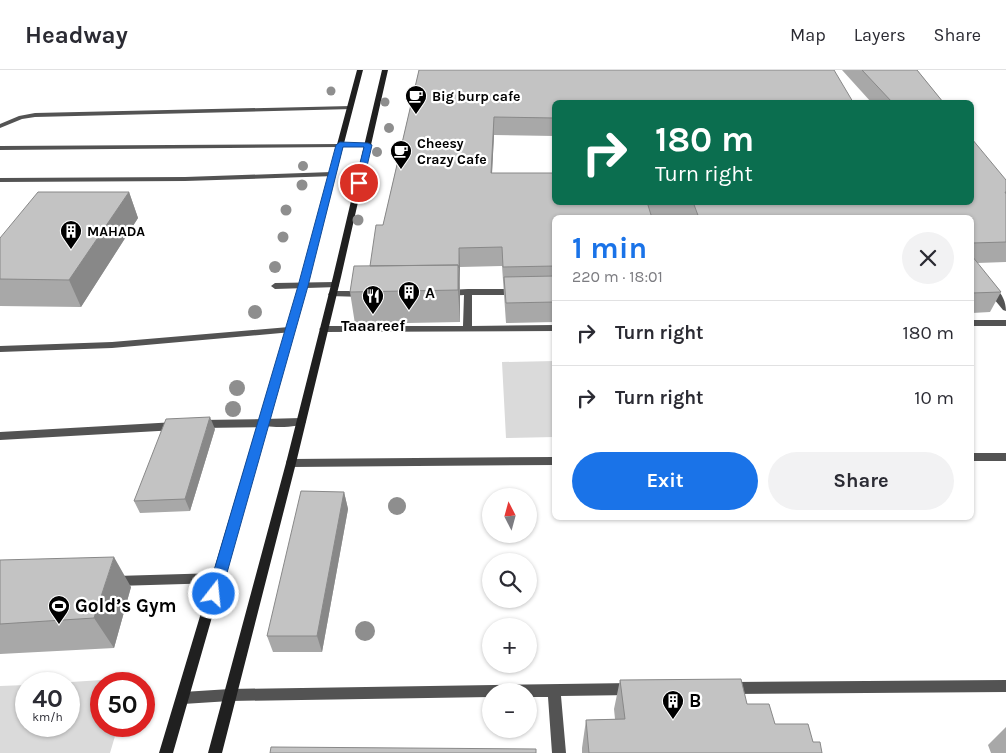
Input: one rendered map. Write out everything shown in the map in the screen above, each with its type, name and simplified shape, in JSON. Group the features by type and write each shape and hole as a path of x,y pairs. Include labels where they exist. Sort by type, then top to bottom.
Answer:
{"main road":[{"path":"166,753 219,578 303,286 360,70"},
{"path":"215,753 291,463 385,70"}],"street":[{"path":"0,126 21,117 35,115 351,108"},
{"path":"0,148 368,145"},
{"path":"0,180 332,174"},
{"path":"974,282 981,282 990,286 1006,308"},
{"path":"275,286 303,286 372,293"},
{"path":"439,293 526,291"},
{"path":"467,329 468,292"},
{"path":"974,323 1006,322"},
{"path":"324,330 552,328"},
{"path":"0,349 112,345 290,330"},
{"path":"0,436 189,425 301,422"},
{"path":"974,458 1006,457"},
{"path":"291,463 552,461"},
{"path":"104,582 219,578"},
{"path":"719,688 1006,686"},
{"path":"183,698 230,695 650,689"},
{"path":"554,690 559,753"}],"shaded area":[{"path":"552,361 552,437 506,438 502,362"},
{"path":"80,681 90,681 90,737 115,737 110,753 0,753 0,686 15,685 15,737 80,737"}],"building":[{"path":"419,70 834,70 852,100 552,100 552,118 494,117 491,173 552,173 552,205 648,205 651,215 552,215 552,266 503,267 502,247 459,248 459,268 458,265 370,266 376,225 383,225"},
{"path":"862,70 917,70 941,100 890,100"},
{"path":"974,141 1006,180 1006,242 974,243 974,215 698,215 694,205 974,205"},
{"path":"38,192 129,192 69,280 0,279 0,238"},
{"path":"974,258 1001,292 974,293"},
{"path":"458,265 458,290 350,292 354,266"},
{"path":"552,276 552,302 506,303 504,277"},
{"path":"210,417 185,499 134,501 166,419"},
{"path":"301,491 344,492 317,636 267,636"},
{"path":"114,557 94,618 0,624 0,560"},
{"path":"741,679 747,704 769,704 775,724 808,724 813,742 820,742 822,753 589,753 586,720 625,719 620,680"},
{"path":"271,747 536,749 536,753 270,753"}],"place":[{"name":"Big burp cafe","path":"416,115"},
{"name":"Cheesy Crazy Cafe","path":"401,170"},
{"name":"MAHADA","path":"71,250"},
{"name":"A","path":"409,311"},
{"name":"Taaareef","path":"373,315"},
{"name":"Gold’s Gym","path":"59,625"},
{"name":"B","path":"673,720"}],"route":[{"path":"214,594 292,318 303,286 340,145 368,145 359,183"}]}
